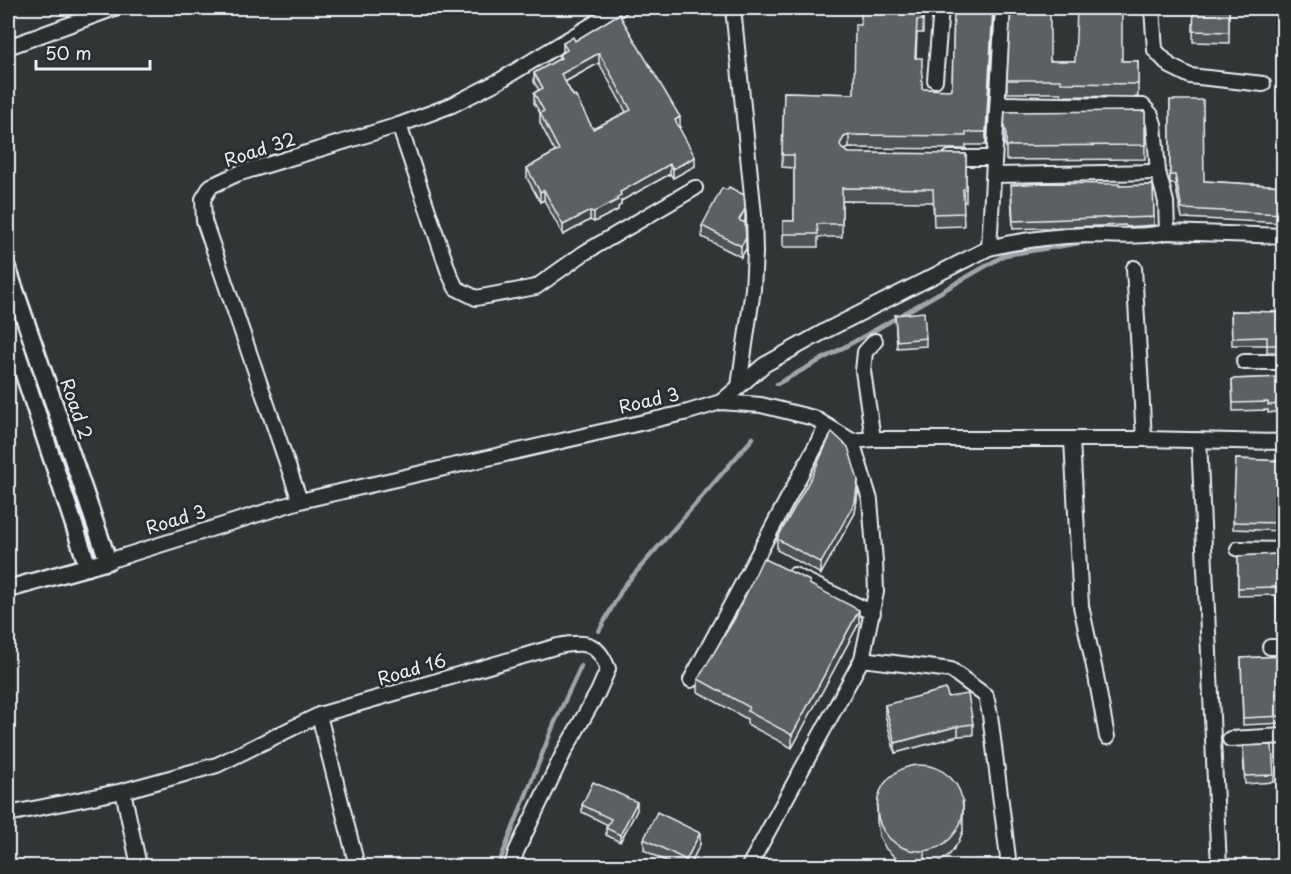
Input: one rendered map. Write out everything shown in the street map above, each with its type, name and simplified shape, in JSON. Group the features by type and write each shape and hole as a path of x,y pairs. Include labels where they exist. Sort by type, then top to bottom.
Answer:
{"street":[{"path":"8,47 115,8"},
{"name":"Road 32","path":"300,501 204,221 203,199 211,186 237,174 399,125 452,105 499,81 620,8"},
{"path":"733,8 754,215 755,253 753,289 739,386"},
{"path":"935,80 941,8"},
{"path":"989,248 1004,8"},
{"path":"1152,8 1155,50 1170,66 1190,76 1263,84"},
{"path":"998,104 1143,106 1155,124 1158,172 1166,202 1167,232"},
{"path":"399,125 448,273 456,288 476,298 536,287 584,253 695,188"},
{"path":"938,158 994,158"},
{"path":"993,175 1158,172"},
{"path":"721,402 764,365 825,331 989,248 1027,240 1085,236 1148,236 1167,232 1284,236"},
{"path":"1134,268 1144,439"},
{"name":"Road 2","path":"8,270 108,561"},
{"path":"8,326 88,567"},
{"path":"873,439 863,370 865,352 875,341"},
{"path":"1244,362 1284,362"},
{"name":"Road 3","path":"8,589 108,561 300,501 677,415 721,402 761,405 814,418 852,441"},
{"path":"691,680 768,562 826,426"},
{"path":"749,867 862,659 876,592 870,500 852,441 873,439 1144,439 1284,442"},
{"path":"1072,440 1081,606 1107,737"},
{"path":"1199,440 1219,867"},
{"path":"1238,549 1284,550"},
{"path":"768,562 873,613"},
{"name":"Road 16","path":"8,814 123,791 217,765 319,715 558,646 573,643 592,646 603,656 608,669 598,692 565,750 512,867"},
{"path":"862,659 951,670 986,696 1009,867"},
{"path":"319,715 357,867"},
{"path":"1230,739 1284,736"},
{"path":"123,791 139,867"}],"building":[{"path":"861,8 923,8 923,20 917,20 915,58 922,58 922,89 952,90 954,8 993,8 986,132 966,132 966,136 849,135 844,137 840,144 842,149 849,153 966,154 966,189 963,189 964,213 934,214 933,189 842,188 842,224 817,224 818,234 783,234 783,221 794,221 794,155 782,155 784,92 854,94 855,25 861,25"},
{"path":"1011,8 1050,8 1050,61 1075,61 1077,8 1122,8 1122,61 1138,61 1138,84 1007,80"},
{"path":"1194,8 1229,8 1229,32 1193,31"},
{"path":"619,14 680,117 675,120 695,157 673,169 670,164 620,192 621,195 616,198 618,200 563,225 544,190 540,192 527,168 559,150 540,113 544,111 534,93 543,88 534,73 561,58 559,55 567,50 563,43 573,37 575,41","holes":["599,53 631,110 593,129 561,74"]},
{"path":"1281,14 1284,14 1284,41 1279,41"},
{"path":"1170,100 1203,100 1204,181 1284,186 1284,214 1182,209 1175,175 1170,175"},
{"path":"1145,111 1145,145 1006,146 1005,112"},
{"path":"1043,183 1153,185 1154,217 1013,221 1011,185"},
{"path":"729,187 744,195 745,209 739,220 745,223 746,238 741,246 702,226 722,188 727,190"},
{"path":"1231,311 1284,312 1284,345 1267,345 1267,337 1232,338"},
{"path":"924,312 926,338 897,341 895,315"},
{"path":"1284,377 1284,404 1233,403 1232,379"},
{"path":"832,432 848,447 858,480 855,502 821,563 777,539 812,476"},
{"path":"1236,459 1284,461 1284,523 1233,522"},
{"path":"1284,552 1284,619 1278,619 1276,587 1238,588 1238,556 1280,554"},
{"path":"763,558 810,581 809,584 859,610 792,735 747,711 749,707 698,679 735,618"},
{"path":"1284,656 1284,716 1243,718 1241,658"},
{"path":"946,689 948,697 968,694 973,724 895,743 885,705"},
{"path":"1272,745 1274,775 1245,776 1243,746"},
{"path":"920,765 944,772 956,784 963,808 956,832 944,844 920,851 896,844 884,832 877,808 884,784 896,772"},
{"path":"593,782 637,802 620,835 606,828 611,819 582,805"},
{"path":"657,812 700,833 686,860 644,839"}],"waterway":[{"path":"1157,239 1209,240"},
{"path":"777,384 1005,255 1092,241"},
{"path":"599,631 624,586 753,438"},
{"path":"498,866 554,724 581,666"}]}
